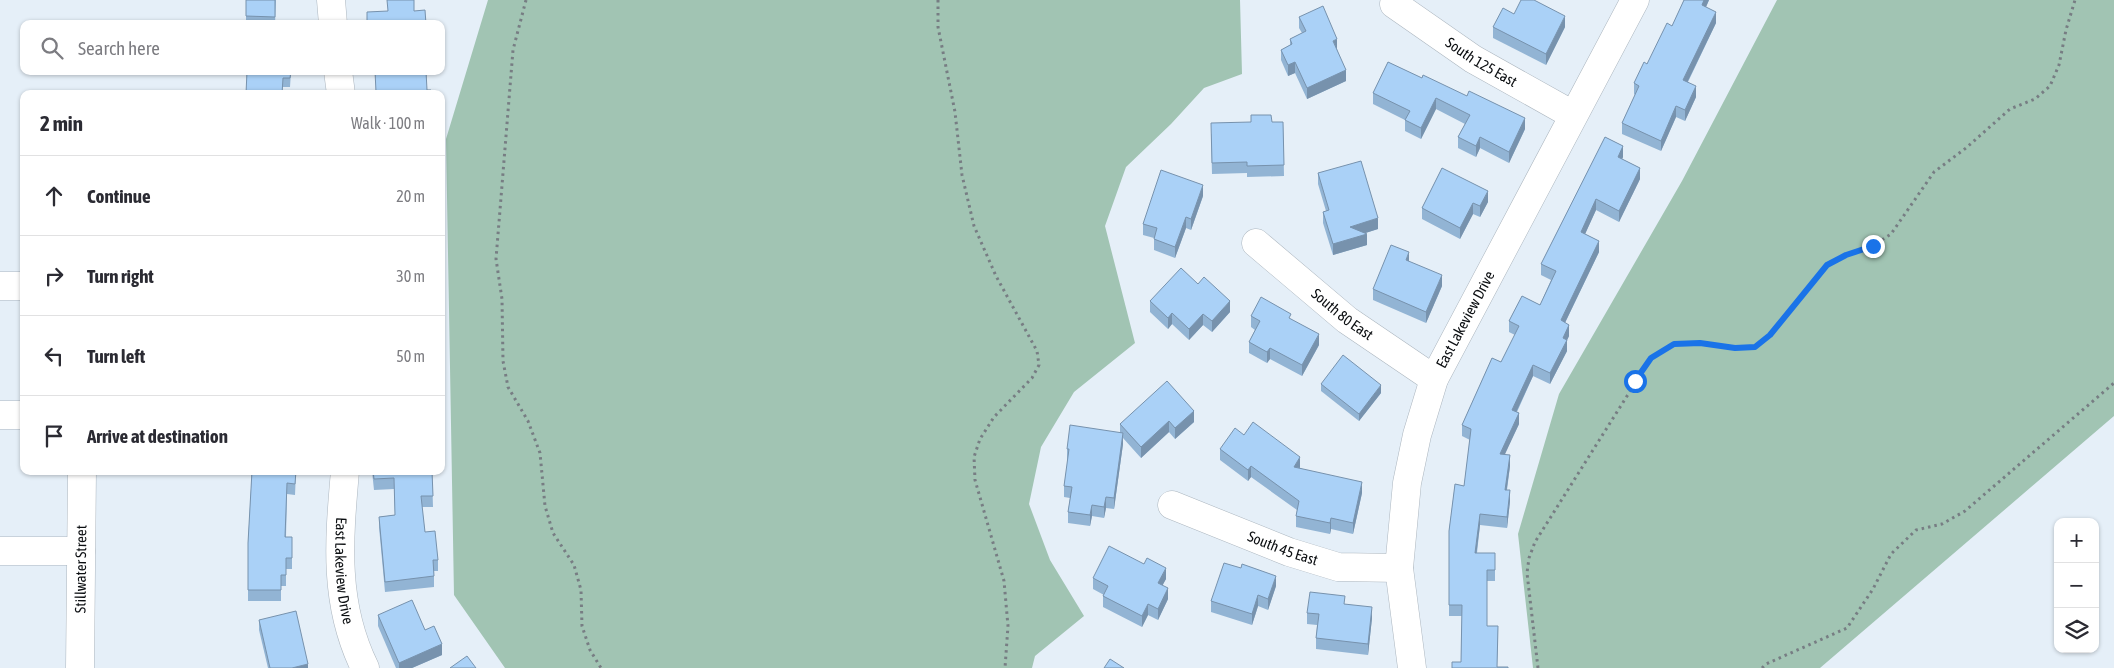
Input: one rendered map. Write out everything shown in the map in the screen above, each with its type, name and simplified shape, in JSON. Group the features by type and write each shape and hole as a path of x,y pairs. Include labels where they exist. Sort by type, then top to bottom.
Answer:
{"street":[{"path":"331,0 333,20"},
{"name":"East Lakeview Drive","path":"1412,668 1399,568 1407,483 1417,435 1434,379 1635,0"},
{"name":"South 125 East","path":"1394,4 1473,59 1573,114"},
{"path":"339,75 340,90"},
{"name":"South 80 East","path":"1256,243 1347,320 1434,379"},
{"path":"0,286 20,286"},
{"path":"0,415 20,415"},
{"name":"Stillwater Street","path":"80,668 82,475"},
{"name":"East Lakeview Drive","path":"345,475 339,544 343,601 360,658 365,668"},
{"name":"South 45 East","path":"1172,505 1289,552 1338,567 1399,568"},
{"path":"0,551 81,551"}],"path":[{"path":"526,0 513,50 496,259 502,299 503,361 508,387 528,421 540,453 545,506 554,533 574,565 581,590 582,626 590,650 601,668"},
{"path":"938,0 938,27 955,112 962,175 974,226 996,276 1037,351 1039,365 1032,378 994,416 980,439 974,457 975,480 1004,581 1008,626 1005,668"},
{"path":"1538,668 1526,573 1529,558 1535,542 1651,358 1674,344 1700,343 1735,348 1755,347 1770,335 1827,265 1846,255 1873,246 1891,234 1934,172 1966,148 2010,109 2035,99 2050,86 2059,65 2075,0"},
{"path":"1762,668 1766,664 1846,628 1873,589 1890,554 1916,530 1942,524 1965,511 2114,383"}],"green space":[{"path":"488,0 1240,0 1242,74 1204,88 1171,124 1126,167 1105,226 1135,343 1074,392 1041,447 1029,504 1050,560 1084,616 1035,656 1032,668 505,668 454,595 446,139"},
{"path":"1777,0 2114,0 2114,416 1820,668 1533,668 1518,534 1559,394 1682,181"}],"building":[{"path":"246,0 275,0 275,17 246,16"},
{"path":"387,0 414,0 414,11 425,10 426,20 367,20 367,12 388,11"},
{"path":"1521,0 1534,0 1565,16 1546,54 1493,27 1503,8 1514,14"},
{"path":"1684,0 1704,0 1702,5 1716,12 1683,80 1696,86 1685,110 1676,106 1661,141 1622,123 1639,86 1634,83 1644,62 1647,64 1667,23 1672,26"},
{"path":"1323,6 1337,39 1333,41 1346,70 1307,88 1295,62 1288,65 1281,50 1292,44 1290,39 1306,31 1299,17"},
{"path":"1388,62 1422,78 1423,75 1467,96 1469,91 1525,118 1509,152 1480,137 1476,146 1458,137 1470,115 1436,98 1421,128 1405,120 1410,111 1373,93"},
{"path":"247,75 290,75 290,78 283,78 282,90 246,90"},
{"path":"375,75 426,75 427,90 376,90"},
{"path":"1251,115 1271,115 1272,122 1283,122 1284,165 1247,166 1247,162 1212,163 1211,123 1251,122"},
{"path":"1605,137 1623,146 1618,157 1640,168 1619,211 1596,199 1581,232 1599,241 1561,320 1569,325 1563,338 1567,340 1550,373 1533,365 1512,410 1519,413 1500,454 1510,455 1505,490 1510,490 1507,517 1480,514 1475,553 1495,553 1495,570 1487,570 1487,626 1498,626 1497,667 1508,668 1452,668 1452,662 1461,662 1462,605 1449,605 1449,531 1455,484 1464,486 1471,429 1462,425 1492,358 1501,362 1519,326 1509,321 1522,296 1540,305 1556,271 1541,264"},
{"path":"1361,161 1378,218 1350,227 1367,234 1333,244 1323,212 1329,210 1318,173"},
{"path":"1442,168 1488,191 1480,206 1473,203 1460,228 1422,208"},
{"path":"1161,170 1203,185 1191,219 1186,217 1175,247 1154,239 1157,228 1143,224"},
{"path":"1391,245 1409,252 1406,260 1442,275 1426,312 1373,289"},
{"path":"1181,268 1198,284 1204,277 1230,301 1212,321 1203,314 1189,329 1172,313 1168,318 1150,301"},
{"path":"1261,297 1291,314 1289,318 1319,334 1302,365 1270,348 1267,352 1249,342 1260,321 1251,316"},
{"path":"1343,355 1381,385 1359,414 1321,384"},
{"path":"1167,381 1194,411 1175,428 1169,421 1141,447 1120,424"},
{"path":"1253,422 1300,457 1294,467 1362,482 1353,523 1331,518 1330,523 1296,516 1299,501 1251,466 1248,470 1220,449 1235,428 1244,435"},
{"path":"1070,425 1123,433 1114,498 1106,497 1104,507 1092,505 1090,515 1068,512 1072,487 1064,486"},
{"path":"252,475 296,475 295,484 287,483 285,537 292,537 292,558 286,558 286,575 281,575 281,590 248,590 248,543"},
{"path":"374,475 432,475 433,496 421,496 425,532 435,531 438,560 433,560 434,576 385,582 379,517 395,515 394,478 374,479"},
{"path":"1109,546 1144,564 1147,558 1166,568 1158,583 1168,588 1158,609 1148,604 1142,616 1103,596 1108,586 1093,578"},
{"path":"1224,563 1241,568 1242,564 1276,576 1268,599 1258,595 1252,614 1211,601"},
{"path":"1310,592 1345,596 1344,604 1372,607 1368,644 1316,638 1319,614 1307,613"},
{"path":"412,600 425,630 434,626 442,644 399,663 378,615"},
{"path":"296,611 308,664 292,668 270,668 259,620"},
{"path":"467,656 476,668 450,668"},
{"path":"1110,659 1124,668 1104,668"}],"route":[{"path":"1635,381 1651,358 1674,344 1700,343 1735,348 1755,347 1770,335 1807,292 1827,265 1846,255 1873,246"}]}
